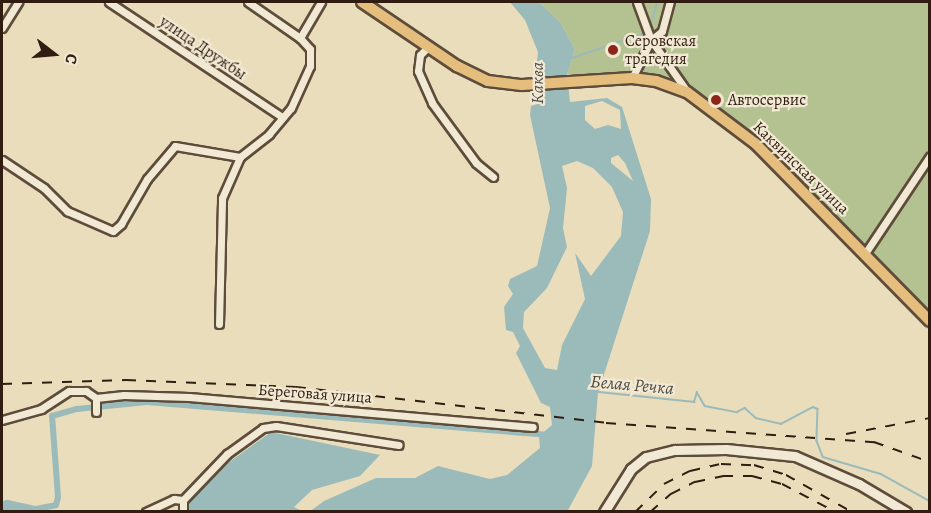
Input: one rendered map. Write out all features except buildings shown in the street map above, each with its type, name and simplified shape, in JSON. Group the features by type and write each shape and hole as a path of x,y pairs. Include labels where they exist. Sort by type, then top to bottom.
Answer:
{"main road":[{"name":"Каквинская улица","path":"362,2 428,47 476,76 522,85 632,78 656,81 687,92 756,144 866,252 930,321"},
{"path":"604,512 631,469 646,457 663,451 704,449 795,456 859,484 906,512"}],"street":[{"path":"2,28 18,2"},
{"name":"улица Дружбы","path":"109,2 282,117"},
{"path":"219,324 222,198 240,157 268,134 282,117 301,90 310,66 310,49 300,38 248,2"},
{"path":"300,38 321,2"},
{"path":"637,2 651,40 687,92"},
{"path":"632,78 651,40 662,31 670,2"},
{"path":"428,47 420,55 418,71 432,104 476,164 493,177"},
{"path":"2,160 44,188 67,211 113,231 121,224 147,179 175,146 240,157"},
{"path":"866,252 930,156"},
{"path":"2,420 41,409 69,391 86,391 96,399 96,412"},
{"name":"Береговая улица","path":"96,399 124,395 189,397 533,428"},
{"path":"183,512 183,500 227,454 263,428 276,426 399,445"},
{"path":"146,512 174,499 183,500"}],"green space":[{"path":"539,2 929,2 929,321 728,120 719,105 691,87 661,75 567,74 575,49 560,22"}],"water":[{"path":"510,2 539,2 560,22 575,49 567,74 570,102 607,98 622,107 651,199 650,231 598,393 592,466 567,512 309,512 324,501 376,478 415,478 438,466 490,479 507,475 540,448 539,436 552,425 550,407 541,403 516,353 520,346 513,332 506,330 504,307 513,294 508,286 510,279 537,266 550,208 530,115 531,106 541,103 536,71 538,52 525,20","holes":["602,101 620,110 621,129 608,125 595,129 585,120 585,106","618,155 625,163 633,181 611,163 611,158","577,161 593,168 612,187 623,212 621,236 591,276 575,253 585,299 562,345 557,370 545,368 523,328 524,312 547,288 567,247 563,228 567,188 562,166"]},
{"path":"271,432 380,455 360,476 312,490 294,507 302,511 186,512 189,500 228,463"}],"waterway":[{"path":"649,29 657,2"},
{"path":"572,58 642,34"},
{"name":"Белая Речка","path":"599,392 694,402 697,392 705,406 737,412 745,408 756,418 781,424 813,407 818,409 817,441 823,457 881,474 930,501"},
{"path":"36,509 56,505 58,497 52,416 77,409 147,402 547,435"},
{"path":"2,509 7,505 40,512"}],"railway":[{"path":"2,384 126,380 296,387 606,423 874,442 930,462"},
{"path":"846,434 930,418"},
{"path":"635,512 664,484 690,471 721,464 754,465 786,475 852,512"},
{"path":"650,512 671,494 695,482 723,476 752,476 782,484 832,510"}],"place":[{"name":"Серовская трагедия","path":"613,50"},
{"name":"Автосервис","path":"716,100"}],"water label":[{"name":"Каква","path":"537,83"}]}
